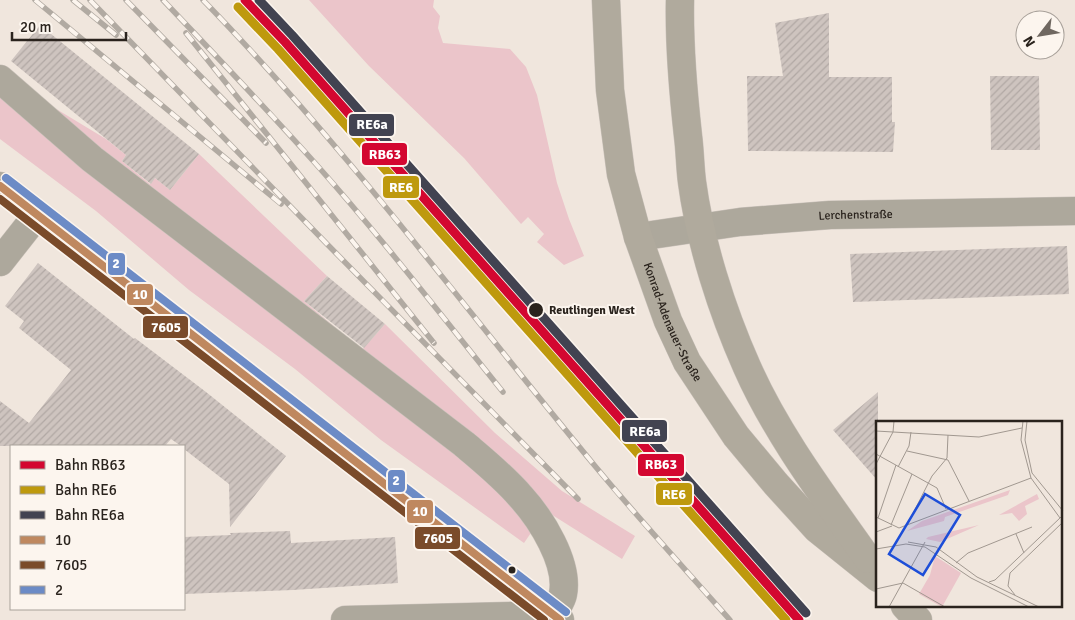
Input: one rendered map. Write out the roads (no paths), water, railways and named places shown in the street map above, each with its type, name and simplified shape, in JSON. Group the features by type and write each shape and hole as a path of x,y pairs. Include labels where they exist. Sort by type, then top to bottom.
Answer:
{"main road":[{"name":"Konrad-Adenauer-Straße","path":"606,0 612,117 621,174 638,238 668,320 687,362 736,436 776,484 817,529 876,576"},
{"path":"680,0 686,121 692,181 700,227 726,312 746,366 766,404 806,470 876,569"},
{"path":"907,608 918,620"}],"street":[{"path":"0,79 92,159 456,438 495,470 522,498 544,530 556,552 562,570 563,594 557,617"},
{"path":"0,186 557,617"},
{"name":"Lerchenstraße","path":"638,238 700,227 830,215 1075,211"},
{"path":"0,262 37,215"},
{"path":"345,620 557,617"}],"railway":[{"path":"35,0 281,204"},
{"path":"73,0 116,35"},
{"path":"90,0 578,499"},
{"path":"126,0 266,143"},
{"path":"163,0 278,122 364,219 503,392"},
{"path":"203,0 306,112 404,229 595,466 730,620"},
{"path":"186,33 434,343"}],"rail line":[{"name":"RB63","path":"245,0 285,42 799,620"},
{"name":"RE6a","path":"259,0 806,613"},
{"name":"RE6","path":"238,7 278,49 786,620"}],"place":[{"name":"Reutlingen West","path":"536,310"}]}
